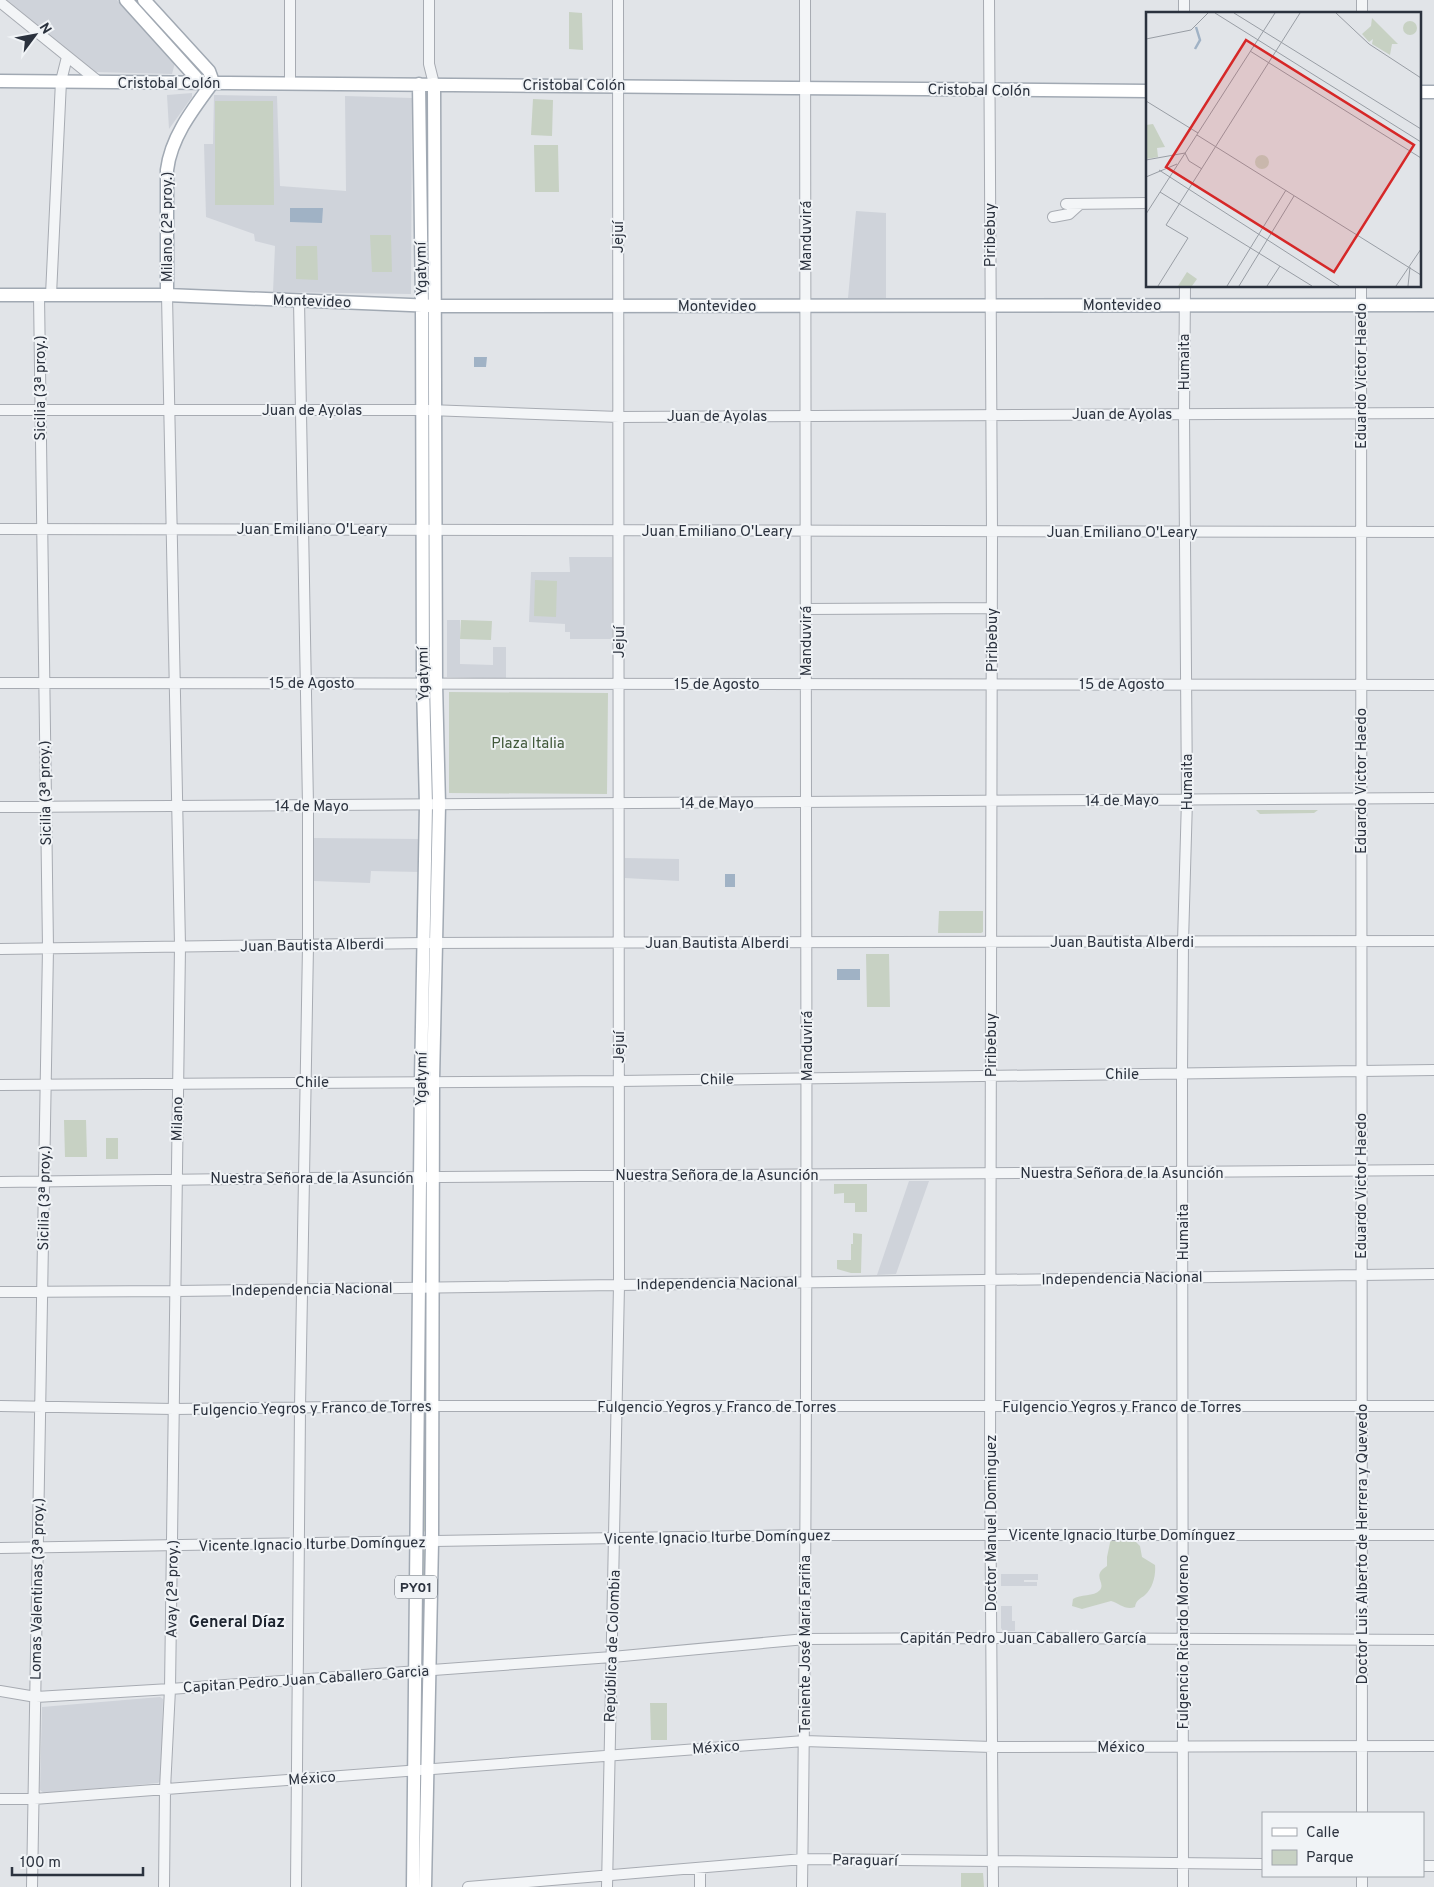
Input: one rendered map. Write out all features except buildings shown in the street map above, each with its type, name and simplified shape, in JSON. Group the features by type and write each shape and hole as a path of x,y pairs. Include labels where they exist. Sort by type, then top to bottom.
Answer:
{"main road":[{"path":"126,0 207,82"},
{"path":"144,0 209,71 207,82"},
{"name":"Cristobal Colón","path":"0,81 618,85 1146,92"},
{"name":"Milano (2ª proy.)","path":"168,295 167,170 169,153 199,101 207,82"},
{"name":"Ygatymí","path":"419,84 428,306"},
{"name":"Ygatymí","path":"419,1286 420,1178 427,1081 432,805 429,684 428,306 434,84"},
{"name":"Montevideo","path":"0,295 168,295 428,306 1434,305"},
{"name":"Ygatymí","path":"427,1081 434,1177 432,1286"},
{"name":"PY01","path":"419,1286 416,1672 425,1887"},
{"name":"PY01","path":"412,1887 430,1670 432,1286"}],"street":[{"path":"290,0 290,83"},
{"name":"Ygatymí","path":"429,0 429,64 434,84"},
{"name":"Jejuí","path":"618,0 619,1285"},
{"name":"Manduvirá","path":"805,0 807,1282"},
{"name":"Piribebuy","path":"989,0 992,532 990,1280"},
{"path":"0,2 99,82"},
{"name":"Sicilia (3ª proy.)","path":"42,1291 48,948 40,410 45,295 62,81 67,58"},
{"name":"Ygatymí","path":"419,84 429,64"},
{"path":"1066,204 1146,204"},
{"path":"1053,217 1069,214 1080,204"},
{"name":"Humaita","path":"1183,1277 1183,942 1187,799 1185,288"},
{"name":"Eduardo Victor Haedo","path":"1361,288 1361,1275"},
{"name":"Milano","path":"168,295 180,946 175,1291"},
{"path":"296,1887 298,1544 308,946 308,806 299,300"},
{"name":"Juan de Ayolas","path":"0,410 428,410 618,417 1434,413"},
{"name":"Juan Emiliano O'Leary","path":"0,529 1434,532"},
{"path":"806,609 992,608"},
{"name":"15 de Agosto","path":"0,683 1434,685"},
{"name":"14 de Mayo","path":"0,807 1434,798"},
{"name":"Juan Bautista Alberdi","path":"0,948 308,946 430,943 1434,941"},
{"name":"Chile","path":"0,1085 619,1081 1434,1070"},
{"name":"Nuestra Señora de la Asunción","path":"0,1182 176,1179 1434,1170"},
{"name":"Independencia Nacional","path":"0,1292 1434,1274"},
{"name":"Doctor Luis Alberto de Herrera y Quevedo","path":"1361,1275 1362,1812"},
{"name":"Fulgencio Ricardo Moreno","path":"1183,1277 1183,1887"},
{"name":"Doctor Manuel Dominguez","path":"990,1280 993,1887"},
{"name":"Teniente José María Fariña","path":"802,1887 806,1639 807,1282"},
{"name":"República de Colombia","path":"607,1887 619,1285"},
{"name":"Lomas Valentinas (3ª proy.)","path":"32,1887 42,1291"},
{"name":"Avay (2ª proy.)","path":"164,1887 165,1789 170,1689 175,1291"},
{"name":"Fulgencio Yegros y Franco de Torres","path":"0,1406 174,1409 418,1406 1183,1408 1434,1406"},
{"name":"Vicente Ignacio Iturbe Domínguez","path":"0,1548 805,1535 1434,1535"},
{"name":"Capitán Pedro Juan Caballero García","path":"612,1657 806,1639 1183,1638 1434,1640"},
{"name":"Capitan Pedro Juan Caballero Garcia","path":"0,1691 36,1697 612,1657"},
{"name":"México","path":"0,1799 34,1799 804,1741 992,1747 1434,1746"},
{"name":"Paraguarí","path":"468,1887 803,1859 1262,1864"},
{"path":"700,1868 700,1887"}],"shaded area":[{"path":"7,0 117,0 175,63 172,74 95,72"},
{"path":"192,93 192,97 169,129 167,95"},
{"path":"214,95 277,96 280,186 346,191 345,96 412,98 411,294 273,292 275,246 255,241 254,234 206,217 204,144 213,144"},
{"path":"856,211 886,213 886,298 848,298"},
{"path":"569,557 612,557 612,639 570,639 570,632 565,632 565,624 529,622 531,572 570,572"},
{"path":"447,620 460,620 460,664 493,665 493,647 506,647 506,679 447,677"},
{"path":"314,838 420,839 420,872 371,871 370,883 314,881"},
{"path":"625,858 679,859 679,881 625,878"},
{"path":"909,1181 929,1181 896,1274 877,1275"},
{"path":"1001,1574 1038,1574 1038,1580 1024,1580 1024,1582 1037,1582 1037,1586 1001,1586"},
{"path":"1001,1606 1012,1606 1012,1621 1015,1621 1015,1631 1003,1631 1001,1628"},
{"path":"160,1697 163,1699 161,1780 158,1783 44,1793 40,1790 42,1707"}],"green space":[{"path":"569,12 582,13 583,50 569,49"},
{"path":"426,97 429,295 428,296"},
{"path":"533,99 553,100 552,136 531,135"},
{"path":"215,101 273,101 274,205 215,205"},
{"path":"534,145 558,145 559,192 535,192"},
{"path":"370,235 391,235 392,272 372,272"},
{"path":"296,246 317,246 318,280 296,279"},
{"path":"535,580 557,581 556,617 534,616"},
{"path":"461,620 492,621 491,640 460,639"},
{"name":"Plaza Italia","path":"449,692 608,693 607,794 449,793"},
{"path":"1256,810 1318,810 1314,813 1260,814"},
{"path":"939,911 983,911 983,932 938,933"},
{"path":"866,954 889,954 890,1007 867,1007"},
{"path":"64,1120 86,1120 87,1157 65,1157"},
{"path":"106,1138 118,1138 118,1159 106,1159"},
{"path":"834,1184 867,1184 867,1212 855,1212 855,1203 844,1203 844,1193 834,1194"},
{"path":"853,1233 862,1234 861,1273 851,1273 837,1269 837,1260 851,1260"},
{"path":"425,1296 427,1296 426,1396 425,1396"},
{"path":"424,1416 426,1416 425,1532 423,1530"},
{"path":"1130,1536 1140,1546 1142,1557 1155,1565 1153,1581 1148,1592 1132,1608 1111,1601 1082,1609 1072,1606 1073,1599 1079,1596 1094,1594 1100,1590 1099,1576 1107,1566 1111,1538"},
{"path":"425,1549 424,1661 423,1661 423,1551"},
{"path":"650,1703 667,1703 667,1740 651,1740"},
{"path":"961,1873 983,1873 984,1887 961,1887"}],"water":[{"path":"290,208 323,208 322,223 290,222"},
{"path":"474,357 487,357 486,367 474,367"},
{"path":"725,874 735,874 735,887 725,887"},
{"path":"837,969 860,969 860,980 837,980"}],"district":[{"name":"General Díaz","path":"237,1621"}]}
